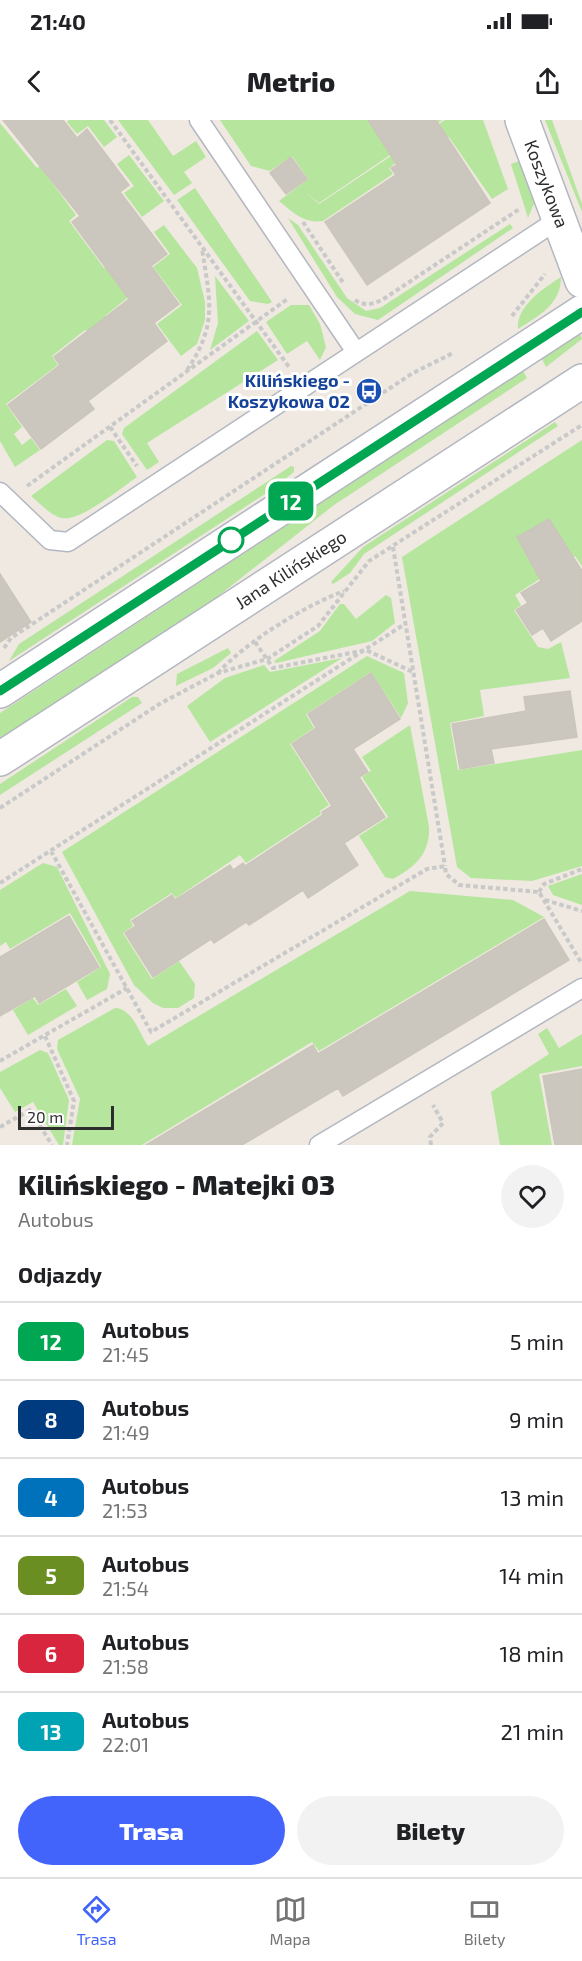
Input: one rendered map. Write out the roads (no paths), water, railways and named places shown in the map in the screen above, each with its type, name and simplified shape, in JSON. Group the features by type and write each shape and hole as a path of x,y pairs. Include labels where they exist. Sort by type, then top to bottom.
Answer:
{"street":[{"name":"Koszykowa","path":"522,120 578,270"},
{"path":"0,691 582,312"},
{"name":"Jana Kilińskiego","path":"0,759 582,381"}],"lane":[{"path":"200,120 356,352"},
{"path":"5,495 50,540 63,544 560,219"},
{"path":"319,1145 582,988"}],"place":[{"name":"Kilińskiego - Koszykowa 02","path":"369,391"}]}
